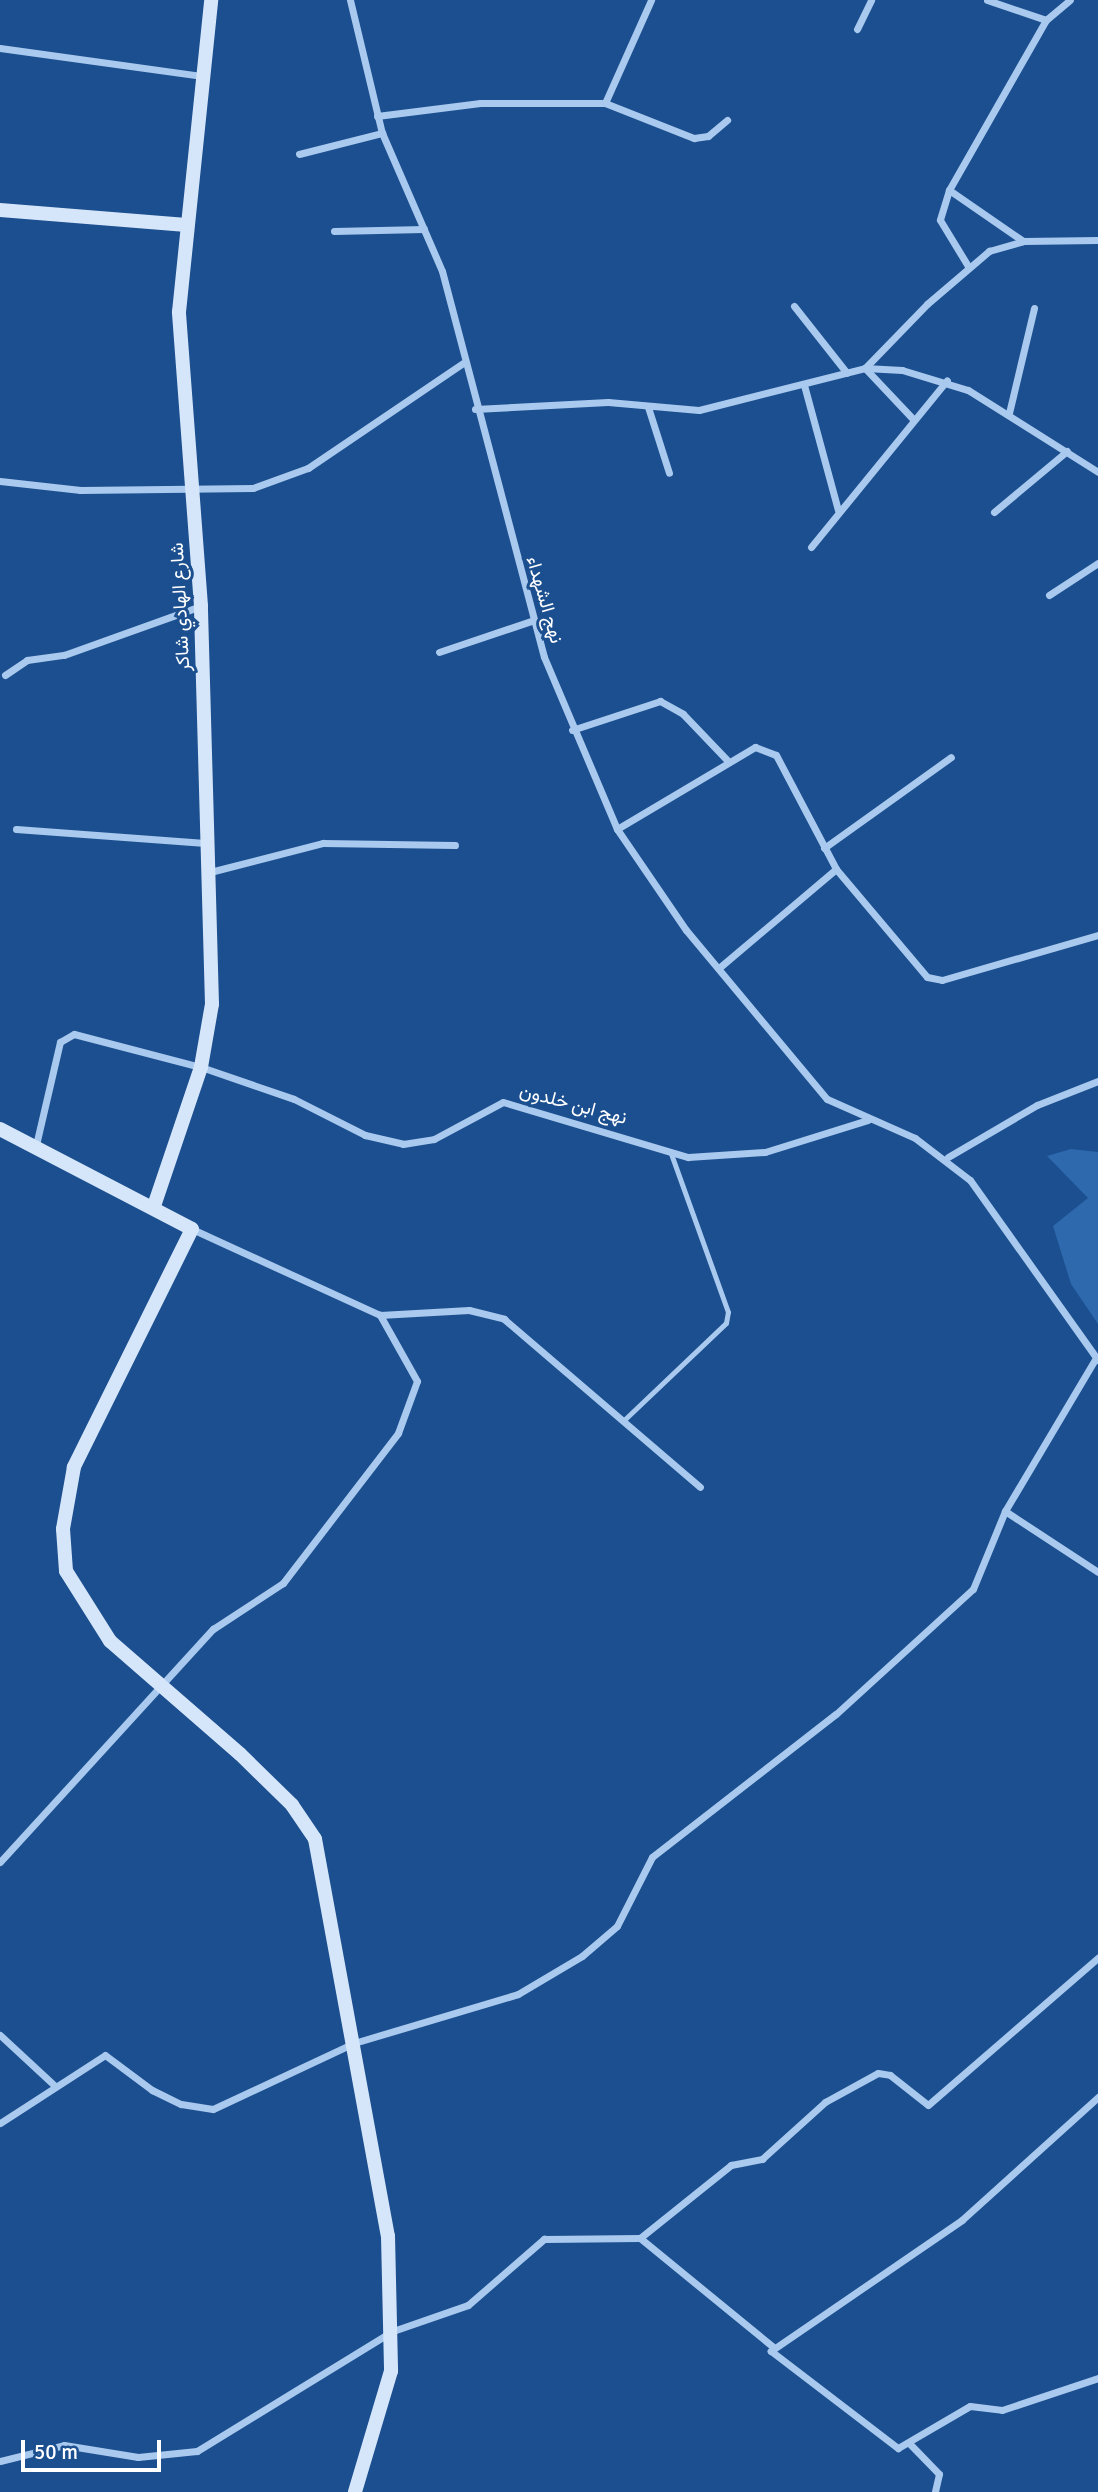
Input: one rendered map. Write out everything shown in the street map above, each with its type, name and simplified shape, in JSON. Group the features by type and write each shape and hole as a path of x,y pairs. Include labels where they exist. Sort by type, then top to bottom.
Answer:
{"street":[{"name":"شارع الهادي شاكر","path":"154,1206 201,1067 212,1004 201,606 194,485 180,355 186,225 211,0"},
{"name":"نهج الشهداء","path":"350,0 382,133 442,271 475,409 534,620 572,730 617,829 719,968 827,1099 948,1157"},
{"path":"604,103 651,0"},
{"path":"856,29 871,0"},
{"path":"987,0 1046,20"},
{"path":"968,266 940,220 949,191 1046,20 1070,0"},
{"path":"0,48 201,76"},
{"path":"377,116 480,103 604,103 694,138 708,136 727,120"},
{"path":"299,154 382,133"},
{"path":"949,191 1023,241"},
{"path":"0,210 186,225"},
{"path":"334,231 425,229"},
{"path":"865,368 968,266 1023,241 1098,240"},
{"path":"794,306 847,373"},
{"path":"1009,413 1034,308"},
{"path":"0,481 80,490 194,485 232,492 280,481 463,363"},
{"path":"865,368 913,419"},
{"path":"475,409 608,402 699,410 865,368 947,380 1009,413 1098,472"},
{"path":"811,547 838,510 947,380"},
{"path":"804,385 838,510"},
{"path":"648,407 669,474"},
{"path":"994,512 1067,451"},
{"path":"1049,595 1098,563"},
{"path":"5,676 27,660 64,655 201,606"},
{"path":"439,652 534,620"},
{"path":"572,730 660,701 683,714 727,760"},
{"path":"617,829 727,760 755,747 776,755 836,869 927,977 942,980 1098,935"},
{"path":"824,848 951,757"},
{"path":"16,829 209,843"},
{"path":"210,872 323,843 455,845"},
{"path":"719,968 836,869"},
{"name":"نهج ابن خلدون","path":"36,1145 60,1042 69,1034 201,1067 294,1099 366,1135 403,1144 434,1139 503,1102 670,1151 707,1158 765,1152 869,1120"},
{"path":"0,2123 105,2055 152,2090 181,2104 213,2109 354,2043 518,1994 582,1956 617,1926 652,1857 836,1714 948,1616 973,1590 1005,1511 1097,1359 1008,1228 948,1157 1037,1105 1098,1081"},
{"path":"0,1129 154,1206 192,1229 380,1315 469,1310 504,1319 700,1486"},
{"path":"192,1229 74,1467 63,1529 66,1570 78,1598 110,1641 308,1824 324,1868 388,2236 393,2331 387,2393 355,2492"},
{"path":"0,1862 163,1688 213,1629 283,1583 403,1423 417,1381 380,1315"},
{"path":"1005,1511 1098,1573"},
{"path":"0,2461 64,2445 138,2457 197,2451 393,2331 468,2305 544,2239 640,2238 731,2165 762,2159 825,2102 878,2073 890,2075 928,2105 1098,1958"},
{"path":"0,2035 55,2086"},
{"path":"772,2346 962,2220 1098,2097"},
{"path":"640,2238 772,2346 773,2354 799,2377 892,2448 909,2443 970,2406 1002,2410 1098,2378"},
{"path":"909,2443 939,2474 934,2492"}],"lane":[{"path":"624,1421 726,1323 729,1312 670,1151"}],"shaded area":[{"path":"1071,1149 1098,1152 1098,1324 1071,1284 1053,1226 1088,1198 1047,1156"}]}
